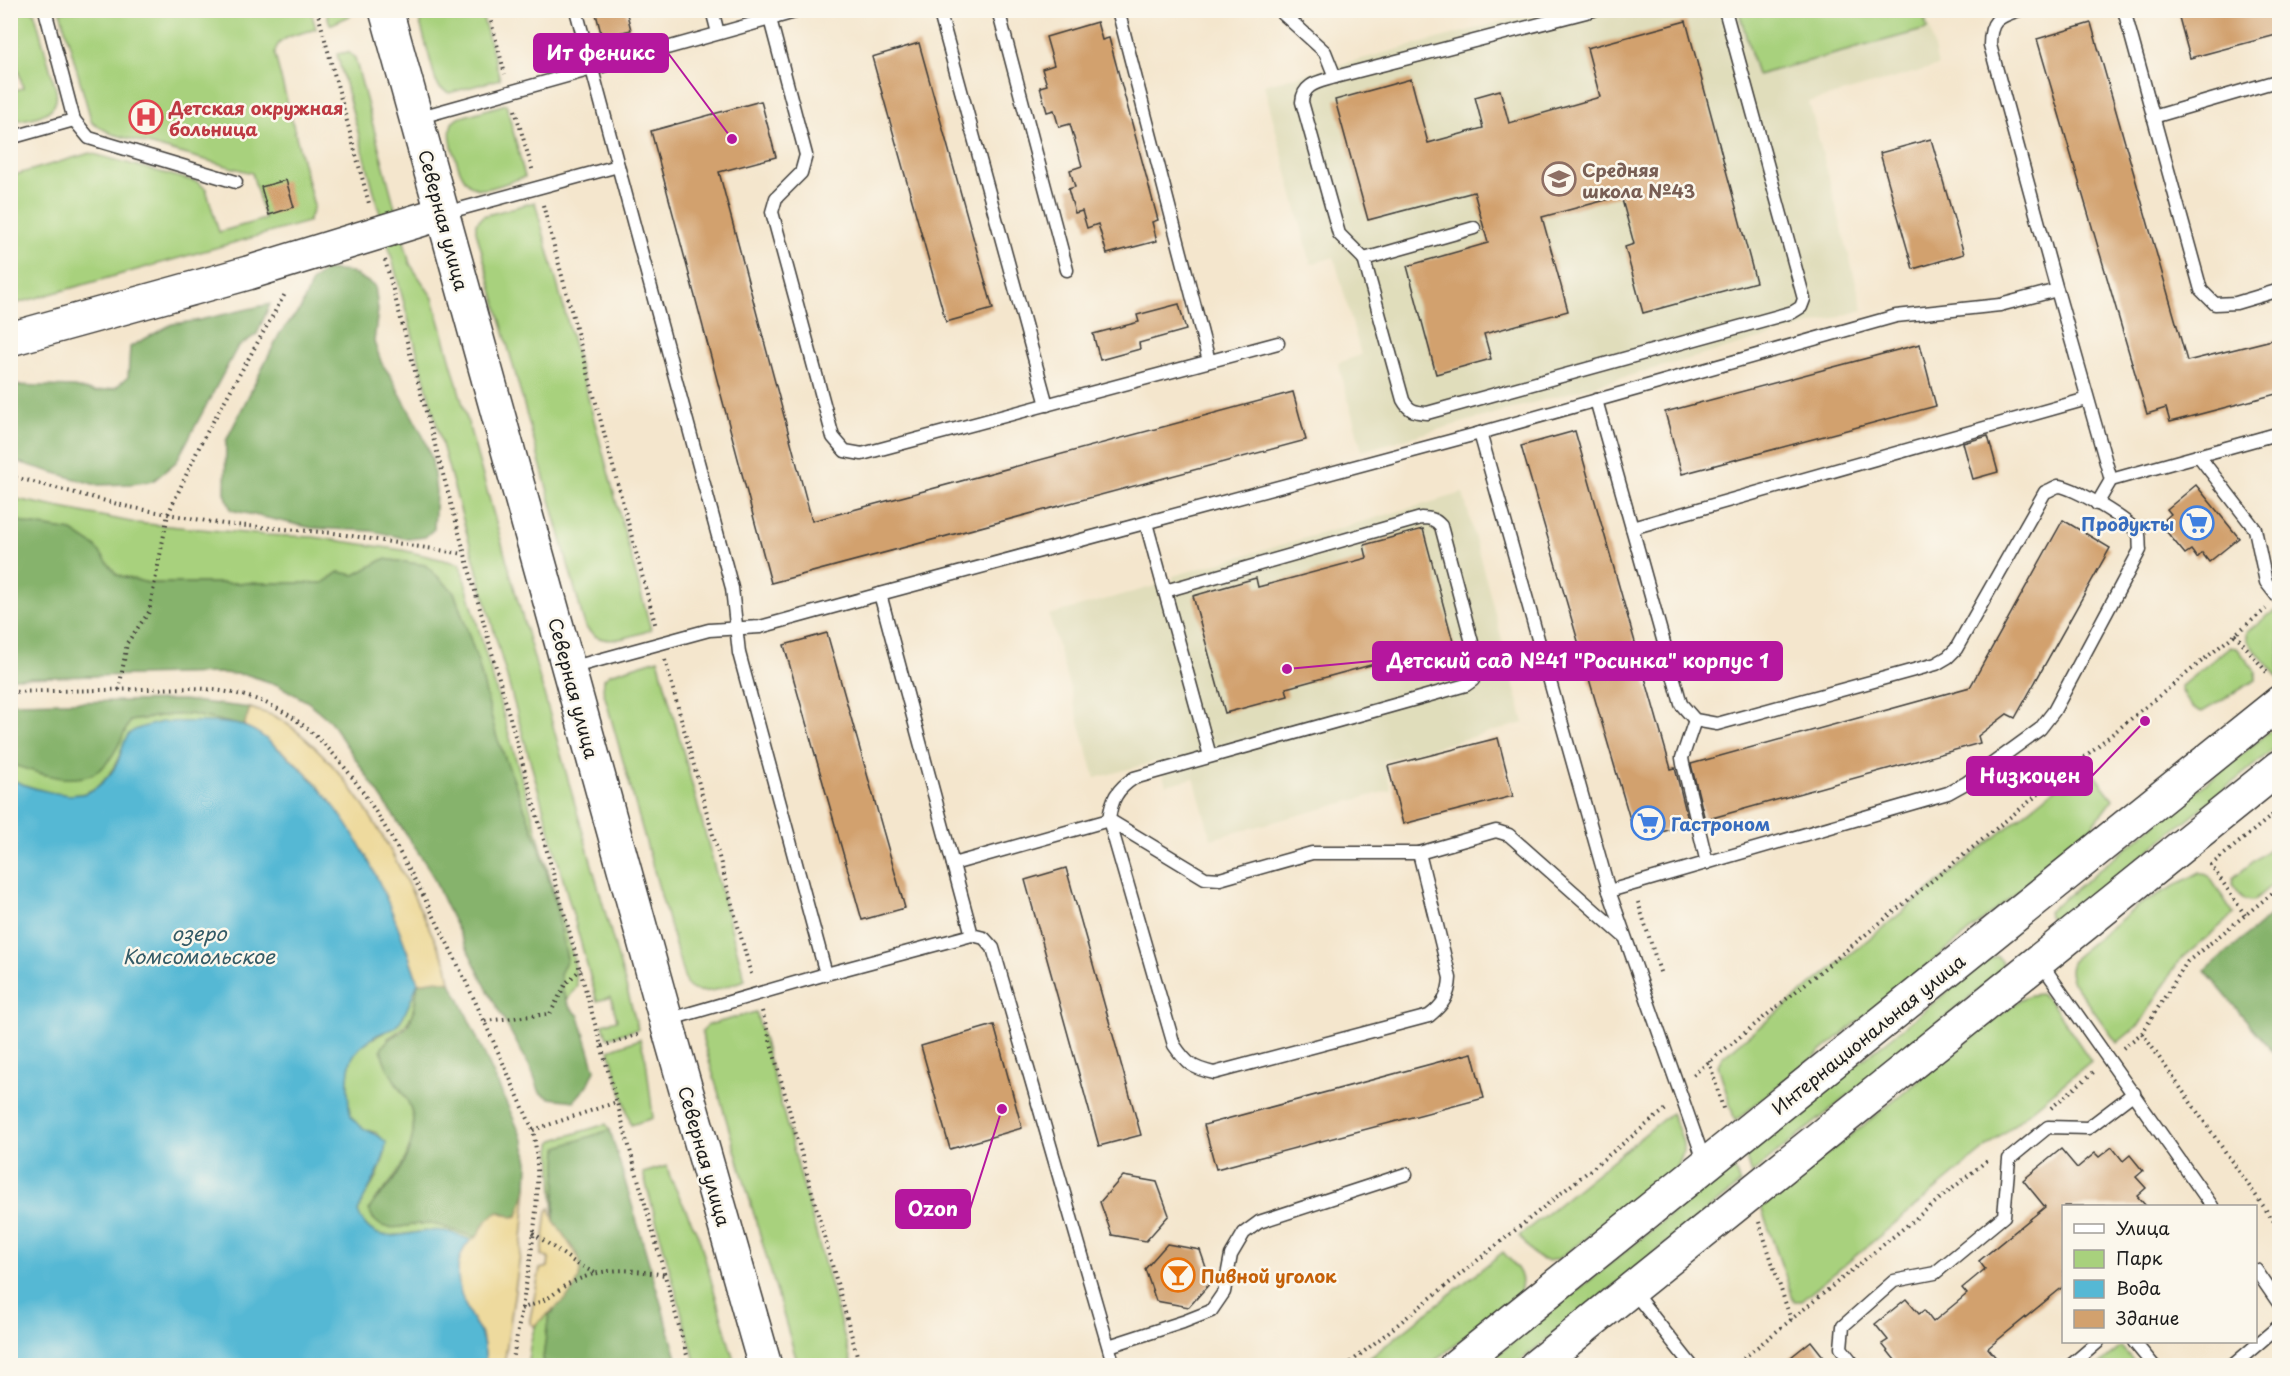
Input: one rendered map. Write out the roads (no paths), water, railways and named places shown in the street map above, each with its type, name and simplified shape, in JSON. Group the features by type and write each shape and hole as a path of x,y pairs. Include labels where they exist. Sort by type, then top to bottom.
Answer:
{"main road":[{"name":"Северная улица","path":"387,10 667,1025 765,1365"},
{"path":"10,339 307,255 443,213"},
{"name":"Интернациональная улица","path":"1456,1365 2007,921 2276,690"},
{"path":"1536,1365 2280,767"},
{"path":"2007,921 2039,961"}],"lane":[{"path":"45,10 75,120 89,138 236,182"},
{"path":"576,10 732,588 740,653 826,974"},
{"path":"712,10 718,33"},
{"path":"416,118 773,16 802,10"},
{"path":"939,10 1047,405"},
{"path":"998,10 1068,270"},
{"path":"1118,10 1209,361"},
{"path":"1280,10 1325,52 1335,77"},
{"path":"1594,10 1335,77 1310,85 1305,90 1302,102 1339,234 1364,259 1403,400 1408,408 1415,412 1427,413 1793,312 1801,307 1804,299 1725,10"},
{"path":"2019,10 2004,15 1996,21 1990,30 1990,45 2111,480"},
{"path":"2124,10 2201,290 2215,304 2236,303 2280,290"},
{"path":"773,16 806,155 801,174 777,198 772,212 832,437 845,451 862,454 1278,344"},
{"path":"2153,117 2280,80"},
{"path":"10,138 75,120"},
{"path":"443,213 618,166"},
{"path":"1364,259 1474,228"},
{"path":"568,668 710,630 760,627 1480,433 1896,316 2000,305 2057,290"},
{"path":"1632,528 2087,399"},
{"path":"1596,400 1681,704 1695,720 1717,724 1936,664 1948,657 1956,649 2045,492 2059,486 2071,489 2132,526 2139,536 2140,550 2054,711 2040,729 1966,783 1948,793 1609,891"},
{"path":"1480,433 1609,891 1706,1164"},
{"path":"2097,504 2111,480 2280,433"},
{"path":"2198,456 2255,529 2266,582 2279,599"},
{"path":"1165,591 1421,518 1436,520 1441,526 1478,665 1473,680 1466,685 1134,778 1116,793 1111,803 1109,820 1174,1045 1185,1062 1198,1070 1214,1073 1429,1016 1441,1007 1449,992 1450,978 1419,853"},
{"path":"1146,523 1210,756"},
{"path":"880,594 972,935"},
{"path":"1695,720 1683,764 1707,862"},
{"path":"953,864 1109,820 1205,878 1220,879 1312,853 1419,853 1496,831 1509,835 1624,936"},
{"path":"667,1025 757,994 826,974 972,935 984,938 993,948 1114,1365"},
{"path":"2039,961 2211,1205"},
{"path":"1856,1365 1841,1348 1843,1326 1894,1281 1935,1272 2004,1216 2009,1159 2048,1127 2088,1128 2133,1093"},
{"path":"1109,1346 1210,1311 1224,1292 1231,1255 1244,1233 1259,1222 1406,1174"},
{"path":"2257,1271 2280,1305"},
{"path":"1631,1290 1692,1365"},
{"path":"2232,1365 2280,1325"},
{"path":"2070,1365 2096,1343"},
{"path":"2136,1343 2154,1365"}],"water":[{"name":"озеро Комсомольское","path":"162,722 235,724 258,733 306,774 329,799 366,856 395,918 418,983 398,1024 361,1046 350,1065 348,1092 351,1116 361,1127 386,1142 379,1170 358,1212 366,1225 385,1236 444,1231 471,1240 458,1266 459,1285 461,1295 482,1338 486,1365 11,1365 11,779 60,794 88,792 100,785 113,770 130,733"}],"place":[{"name":"Детская окружная больница","path":"146,117"},
{"name":"Ит феникс","path":"732,139"},
{"name":"Средняя школа №43","path":"1559,179"},
{"name":"Продукты","path":"2197,523"},
{"name":"Детский сад №41 \"Росинка\" корпус 1","path":"1287,669"},
{"name":"Низкоцен","path":"2145,721"},
{"name":"Гастроном","path":"1648,823"},
{"name":"Ozon","path":"1002,1109"},
{"name":"Пивной уголок","path":"1178,1275"}]}
